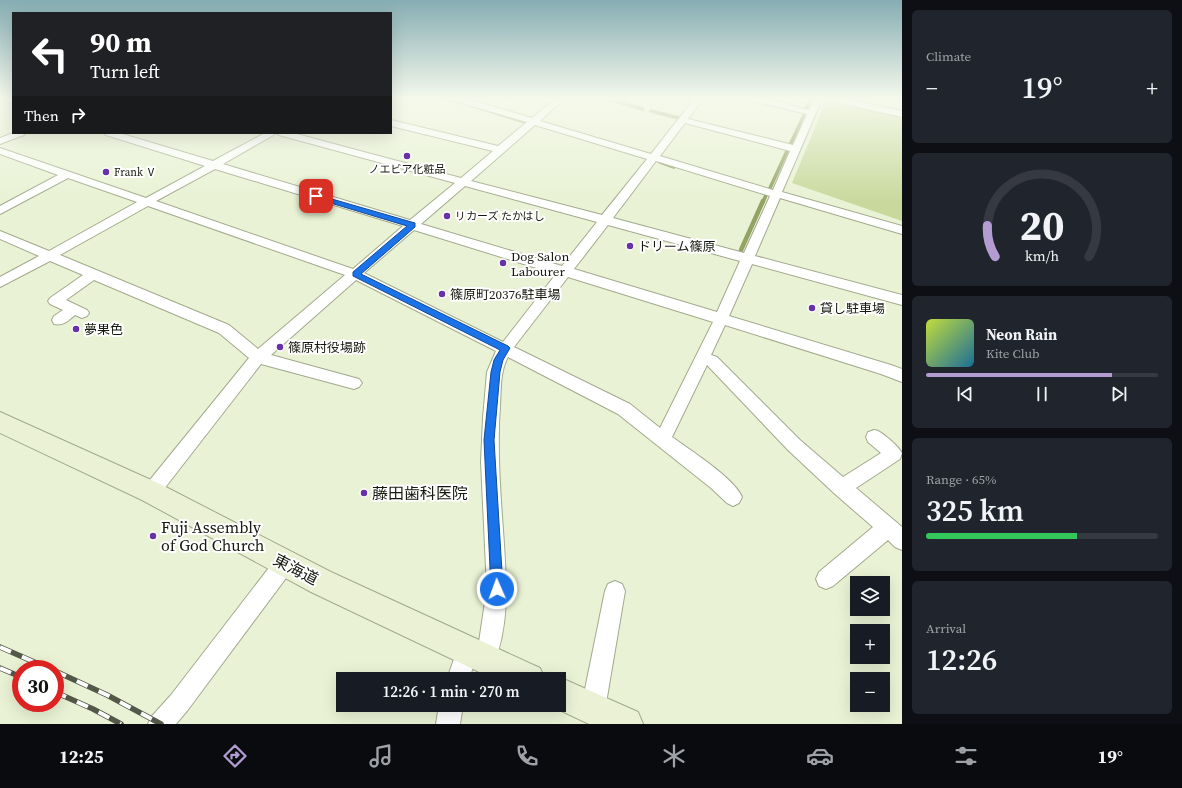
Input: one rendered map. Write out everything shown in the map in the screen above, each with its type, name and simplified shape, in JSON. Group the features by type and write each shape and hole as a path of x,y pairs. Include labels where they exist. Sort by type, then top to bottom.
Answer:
{"main road":[{"name":"東海道","path":"0,422 151,492 321,582 514,672"},
{"path":"566,696 626,724"}],"street":[{"path":"431,133 501,150"},
{"path":"151,492 258,357 521,133"},
{"path":"571,133 902,230"},
{"path":"463,672 476,654 490,642 497,589 490,462 490,425 498,360 505,348 673,133"},
{"path":"733,133 796,149"},
{"path":"663,439 721,319 803,133"},
{"path":"0,141 18,134"},
{"path":"113,134 886,369 902,376"},
{"path":"0,283 270,134"},
{"path":"286,134 902,300"},
{"path":"0,150 355,274 624,408 717,482 733,497"},
{"path":"0,211 67,174"},
{"path":"0,235 224,329 258,357 354,383"},
{"path":"59,320 78,311 55,301 93,274"},
{"path":"702,358 712,362 770,423 841,488 895,534 826,579"},
{"path":"841,488 894,454 874,437"},
{"path":"160,724 178,703 285,563"},
{"path":"593,708 615,591"},
{"path":"448,724 451,712"}],"green space":[{"path":"813,133 902,133 902,221 792,183"}],"waterway":[{"path":"790,145 796,133"},
{"path":"770,188 788,149"},
{"path":"660,162 674,167"},
{"path":"763,202 766,195"},
{"path":"741,250 763,201"}],"railway":[{"path":"0,647 30,660"},
{"path":"0,668 12,673"},
{"path":"64,675 107,695 161,724"},
{"path":"64,696 121,724"}],"place":[{"name":"ノエビア化粧品","path":"407,156"},
{"name":"Frank Ⅴ","path":"106,172"},
{"name":"リカーズ たかはし","path":"447,216"},
{"name":"ドリーム篠原","path":"630,246"},
{"name":"Dog Salon Labourer","path":"503,263"},
{"name":"篠原町20376駐車場","path":"442,294"},
{"name":"貸し駐車場","path":"812,308"},
{"name":"夢果色","path":"76,329"},
{"name":"篠原村役場跡","path":"280,347"},
{"name":"藤田歯科医院","path":"364,493"},
{"name":"Fuji Assembly of God Church","path":"153,536"}],"route":[{"path":"316,196 413,225 355,274 505,348 498,360 489,440 497,589"}]}
